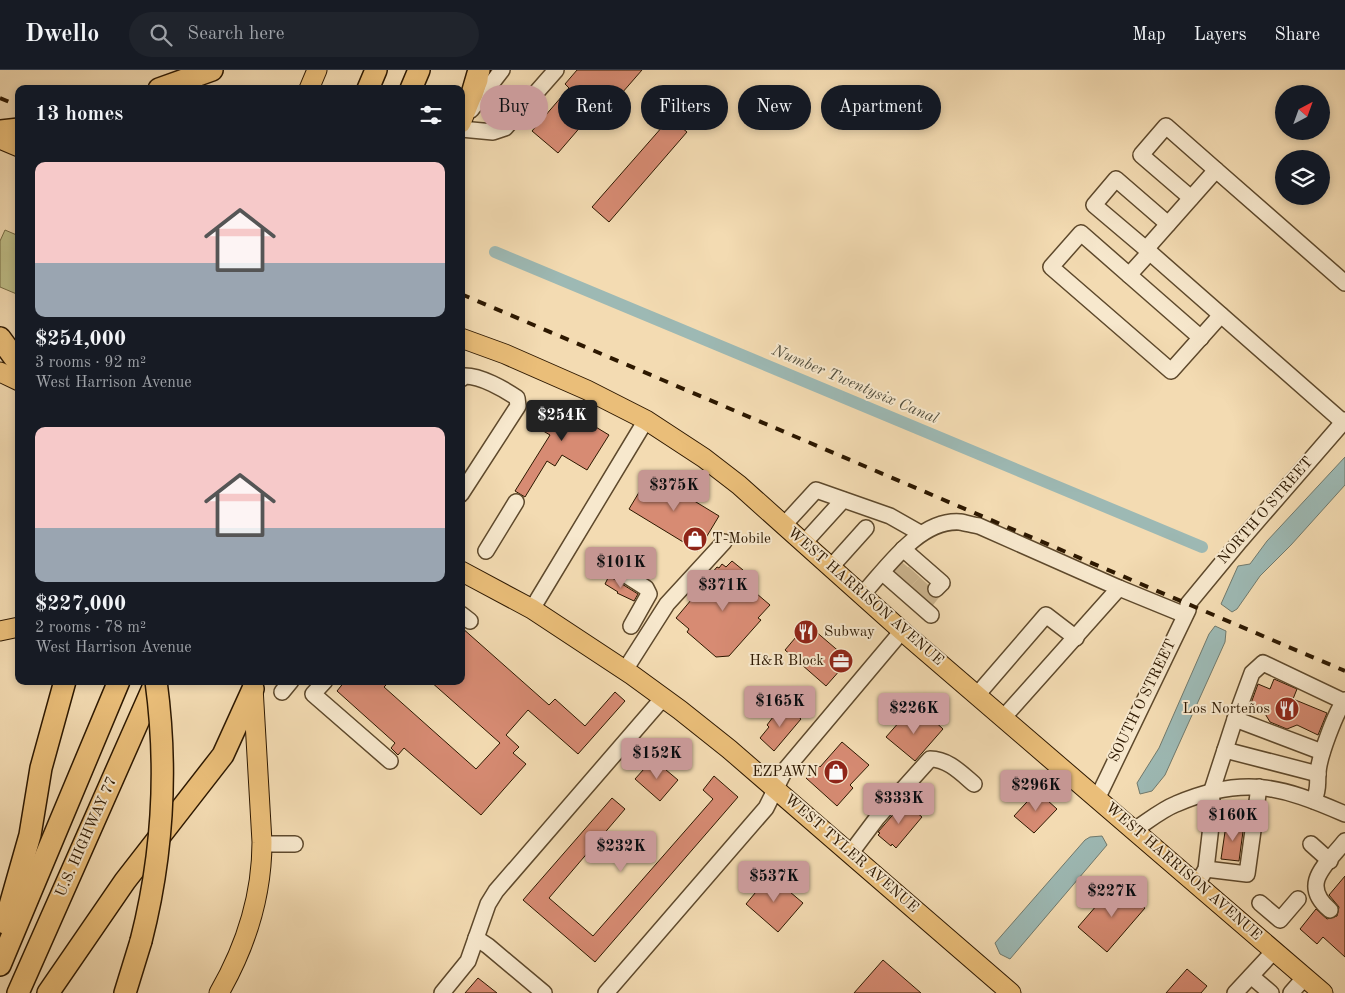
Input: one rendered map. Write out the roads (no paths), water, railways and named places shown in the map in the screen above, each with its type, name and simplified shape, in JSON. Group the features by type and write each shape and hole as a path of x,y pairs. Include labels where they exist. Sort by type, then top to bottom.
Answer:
{"highway":[{"path":"170,85 212,70"},
{"path":"370,85 376,70"},
{"path":"413,85 419,70"},
{"path":"472,94 481,70"},
{"path":"0,131 15,129"},
{"path":"0,338 15,359"},
{"path":"0,941 30,835 40,768 64,685"},
{"name":"U.S. HIGHWAY 77","path":"0,965 116,685"},
{"name":"U.S. HIGHWAY 77","path":"18,993 154,685"},
{"path":"125,993 142,941 155,877 162,810 162,742 156,685"},
{"path":"48,993 125,881 223,755 253,685"}],"main road":[{"path":"465,115 472,94"},
{"path":"0,139 15,145"},
{"name":"WEST HARRISON AVENUE","path":"465,339 505,354 587,390 646,420 704,458 739,485 831,568 1097,799 1134,830 1202,877 1274,951 1323,993"},
{"path":"0,372 15,379"},
{"name":"WEST TYLER AVENUE","path":"465,573 532,609 625,670 663,698 729,749 1011,993"},
{"path":"0,631 15,628"},
{"path":"218,993 240,954 251,923 261,863 262,844 253,685"}],"street":[{"path":"465,120 502,70"},
{"path":"465,125 493,132 504,128 556,70"},
{"path":"1192,198 1141,154 1166,126 1345,283"},
{"path":"1129,275 1168,224 1216,170"},
{"path":"1168,224 1116,179 1094,205 1344,421"},
{"path":"1201,338 1081,233 1052,267 1171,371 1201,338 1221,315"},
{"path":"465,376 472,376 509,393 517,398 518,406 465,488"},
{"path":"532,609 646,420"},
{"name":"NORTH O STREET","path":"1187,610 1240,541 1344,421"},
{"path":"784,525 816,490 890,516 920,533 949,523 959,522 979,526 1119,588 1187,610"},
{"path":"804,543 843,500"},
{"path":"486,551 516,502"},
{"path":"831,568 866,528"},
{"path":"862,595 908,591 919,568 920,533"},
{"path":"625,670 667,604 724,542"},
{"path":"607,563 646,588 649,594 630,626"},
{"path":"1004,718 1119,588"},
{"name":"SOUTH O STREET","path":"1097,799 1187,610"},
{"path":"976,695 1046,616 1076,638"},
{"path":"606,993 766,808 786,770 902,630"},
{"path":"1259,787 1247,874 1202,877 1212,816 1210,792 1234,719 1252,673 1263,663 1344,701 1322,752 1318,774 1319,785 1314,801"},
{"path":"321,685 313,694 390,761"},
{"path":"442,993 468,961 488,904 496,891 663,698"},
{"path":"1234,719 1322,752"},
{"path":"1225,750 1318,774"},
{"path":"850,854 877,818 930,759 939,759 948,763 974,784"},
{"path":"1279,790 1283,764"},
{"path":"1134,830 1175,804 1233,786 1279,790 1314,801 1345,814"},
{"path":"1212,816 1255,814"},
{"path":"262,844 295,844"},
{"path":"1311,844 1330,861"},
{"path":"1330,910 1316,895 1315,884 1320,873 1343,847"},
{"path":"1260,903 1280,920 1298,899"},
{"path":"476,938 544,993"},
{"path":"1235,993 1274,951"},
{"path":"1251,976 1271,993"},
{"path":"1291,993 1305,977"}],"water":[{"path":"1345,457 1345,485 1260,576 1237,609 1232,612 1221,604 1238,566 1250,564 1267,541"},
{"path":"1215,626 1226,631 1225,642 1165,775 1152,791 1140,794 1137,783 1159,748 1209,634"},
{"path":"1102,836 1107,845 1010,959 1000,954 995,943 1085,840 1090,837"}],"waterway":[{"name":"Number Twentysix Canal","path":"495,252 1202,547"}],"tunnel":[{"path":"894,575 905,562"},
{"path":"904,583 915,571"},
{"path":"915,593 927,580"},
{"path":"926,602 936,589"}],"railway":[{"path":"0,98 15,104"},
{"path":"465,296 1345,671"}],"place":[{"name":"T-Mobile","path":"695,539"},
{"name":"Subway","path":"806,632"},
{"name":"H&R Block","path":"841,661"},
{"name":"Los Norteños","path":"1287,709"},
{"name":"EZPAWN","path":"836,772"}]}
